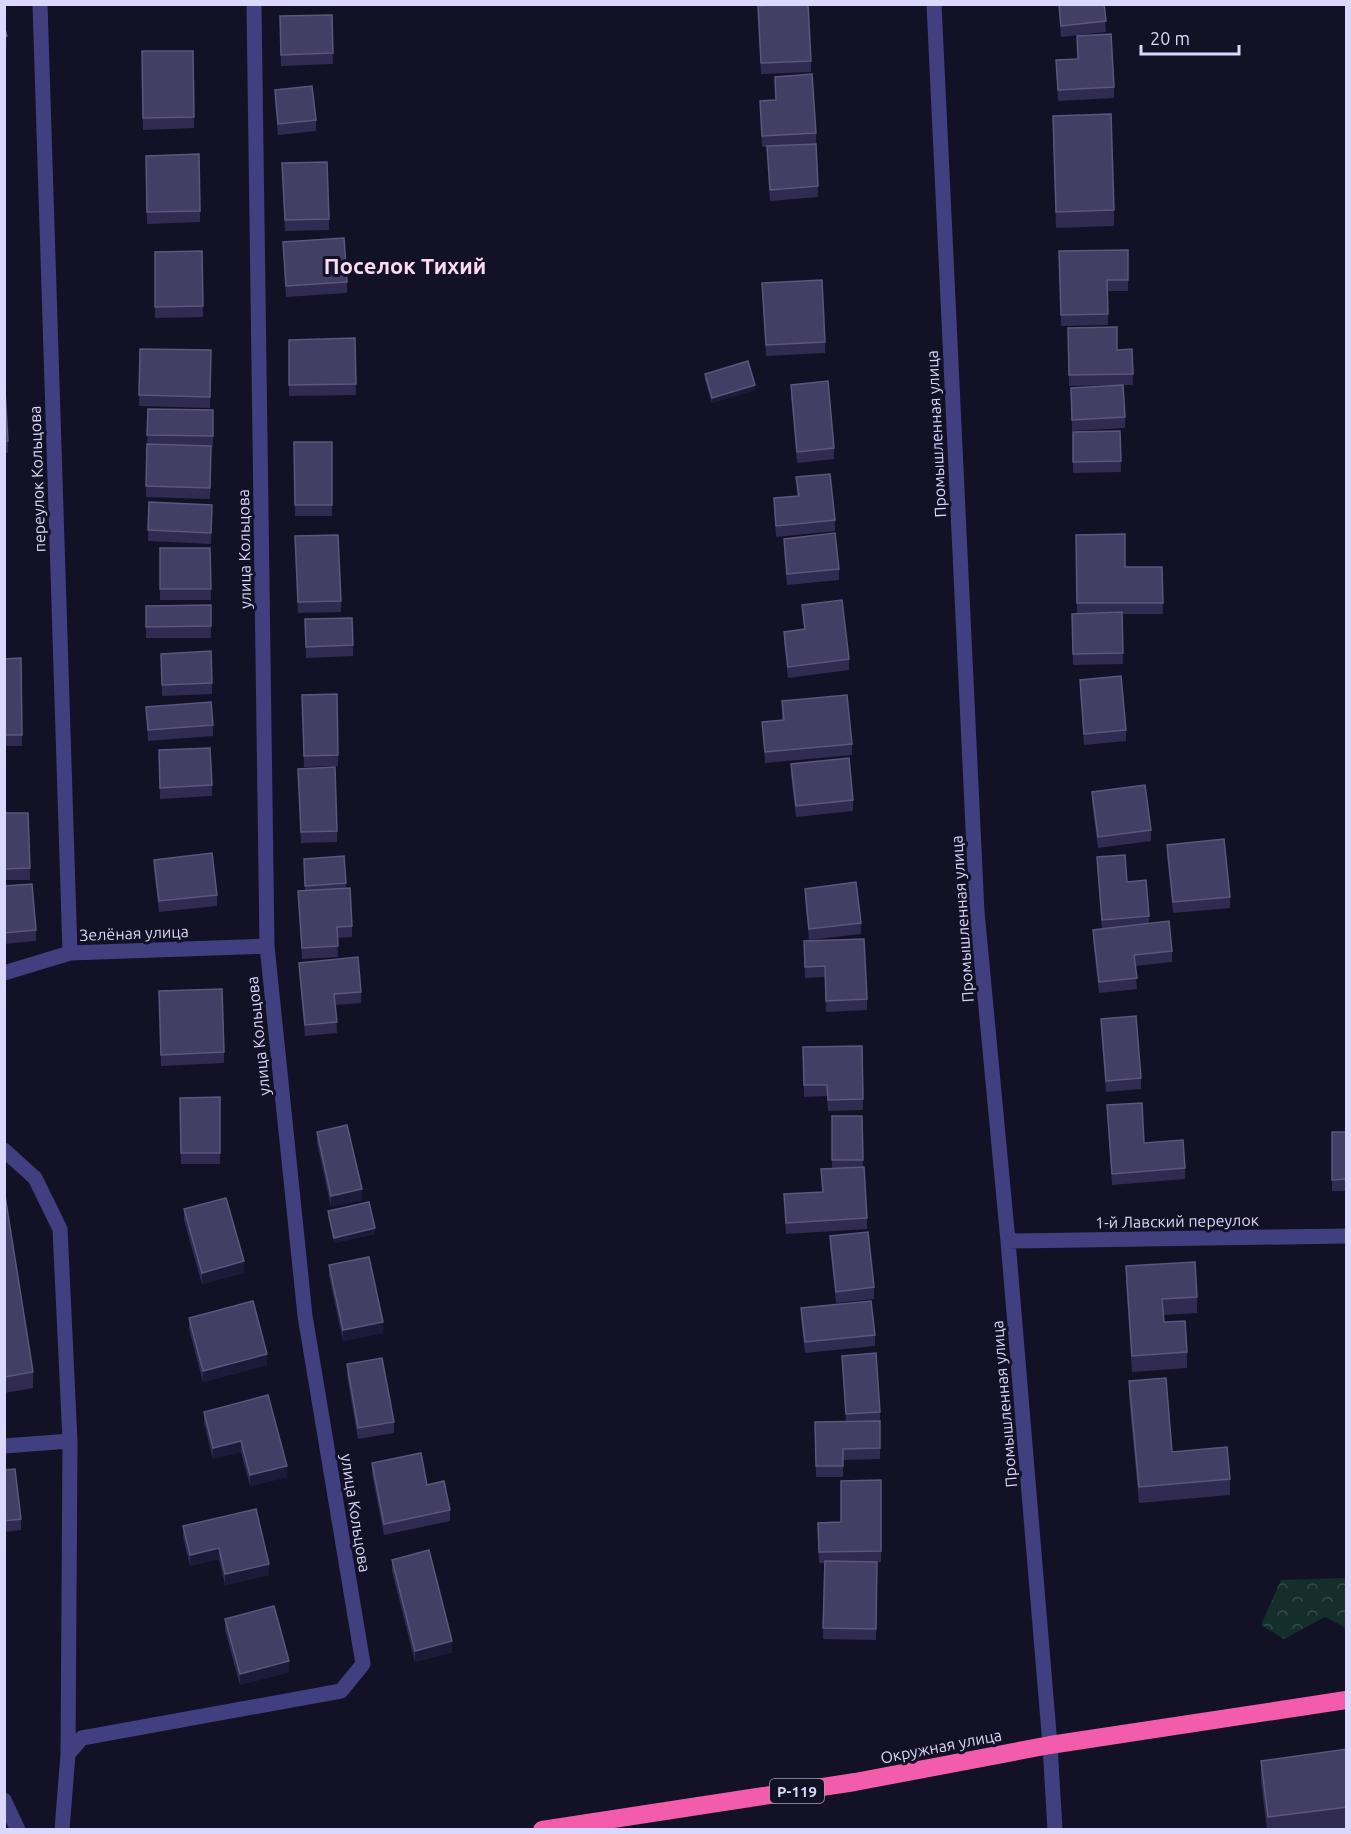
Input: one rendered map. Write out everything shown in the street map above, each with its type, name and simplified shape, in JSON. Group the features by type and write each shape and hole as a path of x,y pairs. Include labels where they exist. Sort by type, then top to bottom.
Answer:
{"highway":[{"name":"Окружная улица","path":"542,1830 855,1782 1050,1745 1347,1700"}],"street":[{"name":"переулок Кольцова","path":"40,4 70,953"},
{"name":"улица Кольцова","path":"68,1754 82,1737 340,1691 363,1664 305,1316 267,946 254,4"},
{"name":"Промышленная улица","path":"934,4 977,912 1008,1241 1055,1830"},
{"name":"Зелёная улица","path":"4,973 70,953 267,946"},
{"path":"4,1150 35,1178 60,1229 70,1441 68,1754 62,1830"},
{"name":"1-й Лавский переулок","path":"1008,1241 1347,1236"},
{"path":"4,1446 70,1441"},
{"path":"4,1800 18,1830"}],"green space":[{"path":"1346,1578 1346,1628 1325,1617 1284,1639 1261,1625 1281,1580"}],"building":[{"path":"808,4 811,61 761,63 758,6"},
{"path":"1059,4 1104,4 1106,21 1061,26"},
{"path":"332,15 333,53 281,55 280,16"},
{"path":"1111,34 1114,87 1058,90 1056,60 1078,59 1077,36"},
{"path":"142,51 193,51 194,117 143,118"},
{"path":"812,74 816,133 762,136 760,101 776,100 775,77"},
{"path":"312,86 316,120 278,124 275,90"},
{"path":"1111,114 1114,210 1056,212 1053,116"},
{"path":"816,144 818,186 770,190 767,146"},
{"path":"199,154 200,211 147,212 146,156"},
{"path":"327,162 329,219 285,220 282,163"},
{"path":"344,238 347,282 286,286 283,242"},
{"path":"1128,250 1128,280 1107,280 1108,314 1061,315 1059,251"},
{"path":"202,251 203,306 155,307 155,252"},
{"path":"822,280 825,342 766,345 762,283"},
{"path":"1117,327 1117,350 1132,349 1133,374 1069,375 1068,328"},
{"path":"355,338 356,384 289,385 289,340"},
{"path":"140,349 211,350 210,397 139,395"},
{"path":"748,361 755,385 712,398 705,374"},
{"path":"4,374 8,441 4,442"},
{"path":"828,381 834,448 797,452 791,385"},
{"path":"1123,385 1125,417 1072,420 1071,388"},
{"path":"148,409 213,410 213,436 147,435"},
{"path":"1120,431 1121,461 1073,462 1073,432"},
{"path":"294,442 332,442 332,505 295,505"},
{"path":"147,444 211,446 210,488 146,486"},
{"path":"830,474 835,520 776,526 774,498 799,496 796,477"},
{"path":"149,502 212,505 211,533 148,530"},
{"path":"835,533 839,569 787,574 784,539"},
{"path":"1125,534 1125,567 1162,567 1163,603 1077,603 1076,535"},
{"path":"338,535 341,601 298,602 295,536"},
{"path":"160,548 210,548 211,589 160,589"},
{"path":"842,600 849,659 788,667 784,632 805,629 802,605"},
{"path":"211,605 211,626 146,627 146,606"},
{"path":"1122,612 1123,653 1073,654 1072,614"},
{"path":"352,618 353,645 306,647 305,619"},
{"path":"211,651 212,683 162,685 161,654"},
{"path":"21,658 22,735 4,735 4,659"},
{"path":"1121,676 1126,730 1084,734 1080,680"},
{"path":"337,694 338,755 304,756 302,695"},
{"path":"847,695 852,744 765,752 762,722 784,720 782,701"},
{"path":"211,702 213,725 148,730 146,707"},
{"path":"210,748 212,785 160,788 159,750"},
{"path":"849,758 853,800 796,806 791,764"},
{"path":"335,767 337,831 301,832 298,769"},
{"path":"1145,785 1151,830 1098,837 1092,792"},
{"path":"4,813 28,813 30,868 4,869"},
{"path":"1224,839 1230,897 1173,902 1167,845"},
{"path":"212,853 217,895 159,901 154,860"},
{"path":"1125,855 1127,882 1146,880 1149,916 1102,920 1097,857"},
{"path":"344,856 346,883 305,886 304,859"},
{"path":"856,882 861,923 809,929 805,889"},
{"path":"32,884 36,930 4,933 4,886"},
{"path":"350,888 352,926 337,927 338,946 302,948 298,891"},
{"path":"1169,921 1172,951 1134,955 1137,978 1099,982 1093,930"},
{"path":"864,939 867,999 826,1001 825,966 805,967 804,941"},
{"path":"358,957 361,992 334,994 337,1022 305,1025 299,963"},
{"path":"222,989 224,1052 161,1055 159,991"},
{"path":"1136,1016 1141,1078 1106,1081 1101,1019"},
{"path":"862,1046 863,1099 828,1100 827,1085 804,1085 803,1047"},
{"path":"220,1097 220,1153 181,1153 180,1098"},
{"path":"1142,1103 1144,1143 1183,1140 1185,1168 1112,1174 1107,1105"},
{"path":"832,1116 862,1116 863,1160 832,1160"},
{"path":"347,1125 362,1189 331,1196 317,1132"},
{"path":"1332,1132 1347,1132 1347,1179 1332,1180"},
{"path":"864,1167 867,1218 786,1223 784,1194 823,1192 821,1169"},
{"path":"4,1189 33,1372 4,1377"},
{"path":"226,1198 244,1261 202,1273 184,1209"},
{"path":"369,1202 375,1228 334,1238 328,1211"},
{"path":"868,1232 874,1287 836,1292 830,1236"},
{"path":"369,1257 383,1322 343,1330 329,1265"},
{"path":"1195,1262 1197,1297 1162,1299 1164,1322 1185,1321 1187,1352 1132,1356 1126,1266"},
{"path":"253,1301 267,1354 203,1371 189,1318"},
{"path":"871,1301 875,1335 805,1342 801,1308"},
{"path":"876,1353 880,1412 846,1414 842,1356"},
{"path":"382,1358 394,1422 358,1428 347,1364"},
{"path":"1166,1378 1172,1452 1227,1447 1230,1479 1139,1487 1129,1381"},
{"path":"268,1395 287,1466 250,1475 241,1441 213,1448 204,1412"},
{"path":"880,1421 880,1448 843,1449 843,1466 816,1466 815,1422"},
{"path":"421,1453 427,1485 444,1481 450,1510 384,1524 372,1463"},
{"path":"15,1469 21,1519 4,1521 4,1470"},
{"path":"881,1480 881,1551 819,1552 818,1523 841,1522 841,1481"},
{"path":"256,1509 269,1564 225,1574 219,1548 190,1555 183,1526"},
{"path":"429,1550 452,1641 415,1651 392,1560"},
{"path":"825,1561 877,1562 876,1629 823,1628"},
{"path":"274,1606 289,1661 240,1674 225,1619"},
{"path":"1347,1749 1347,1807 1268,1817 1261,1761"}],"district":[{"name":"Поселок Тихий","path":"405,265"}]}
